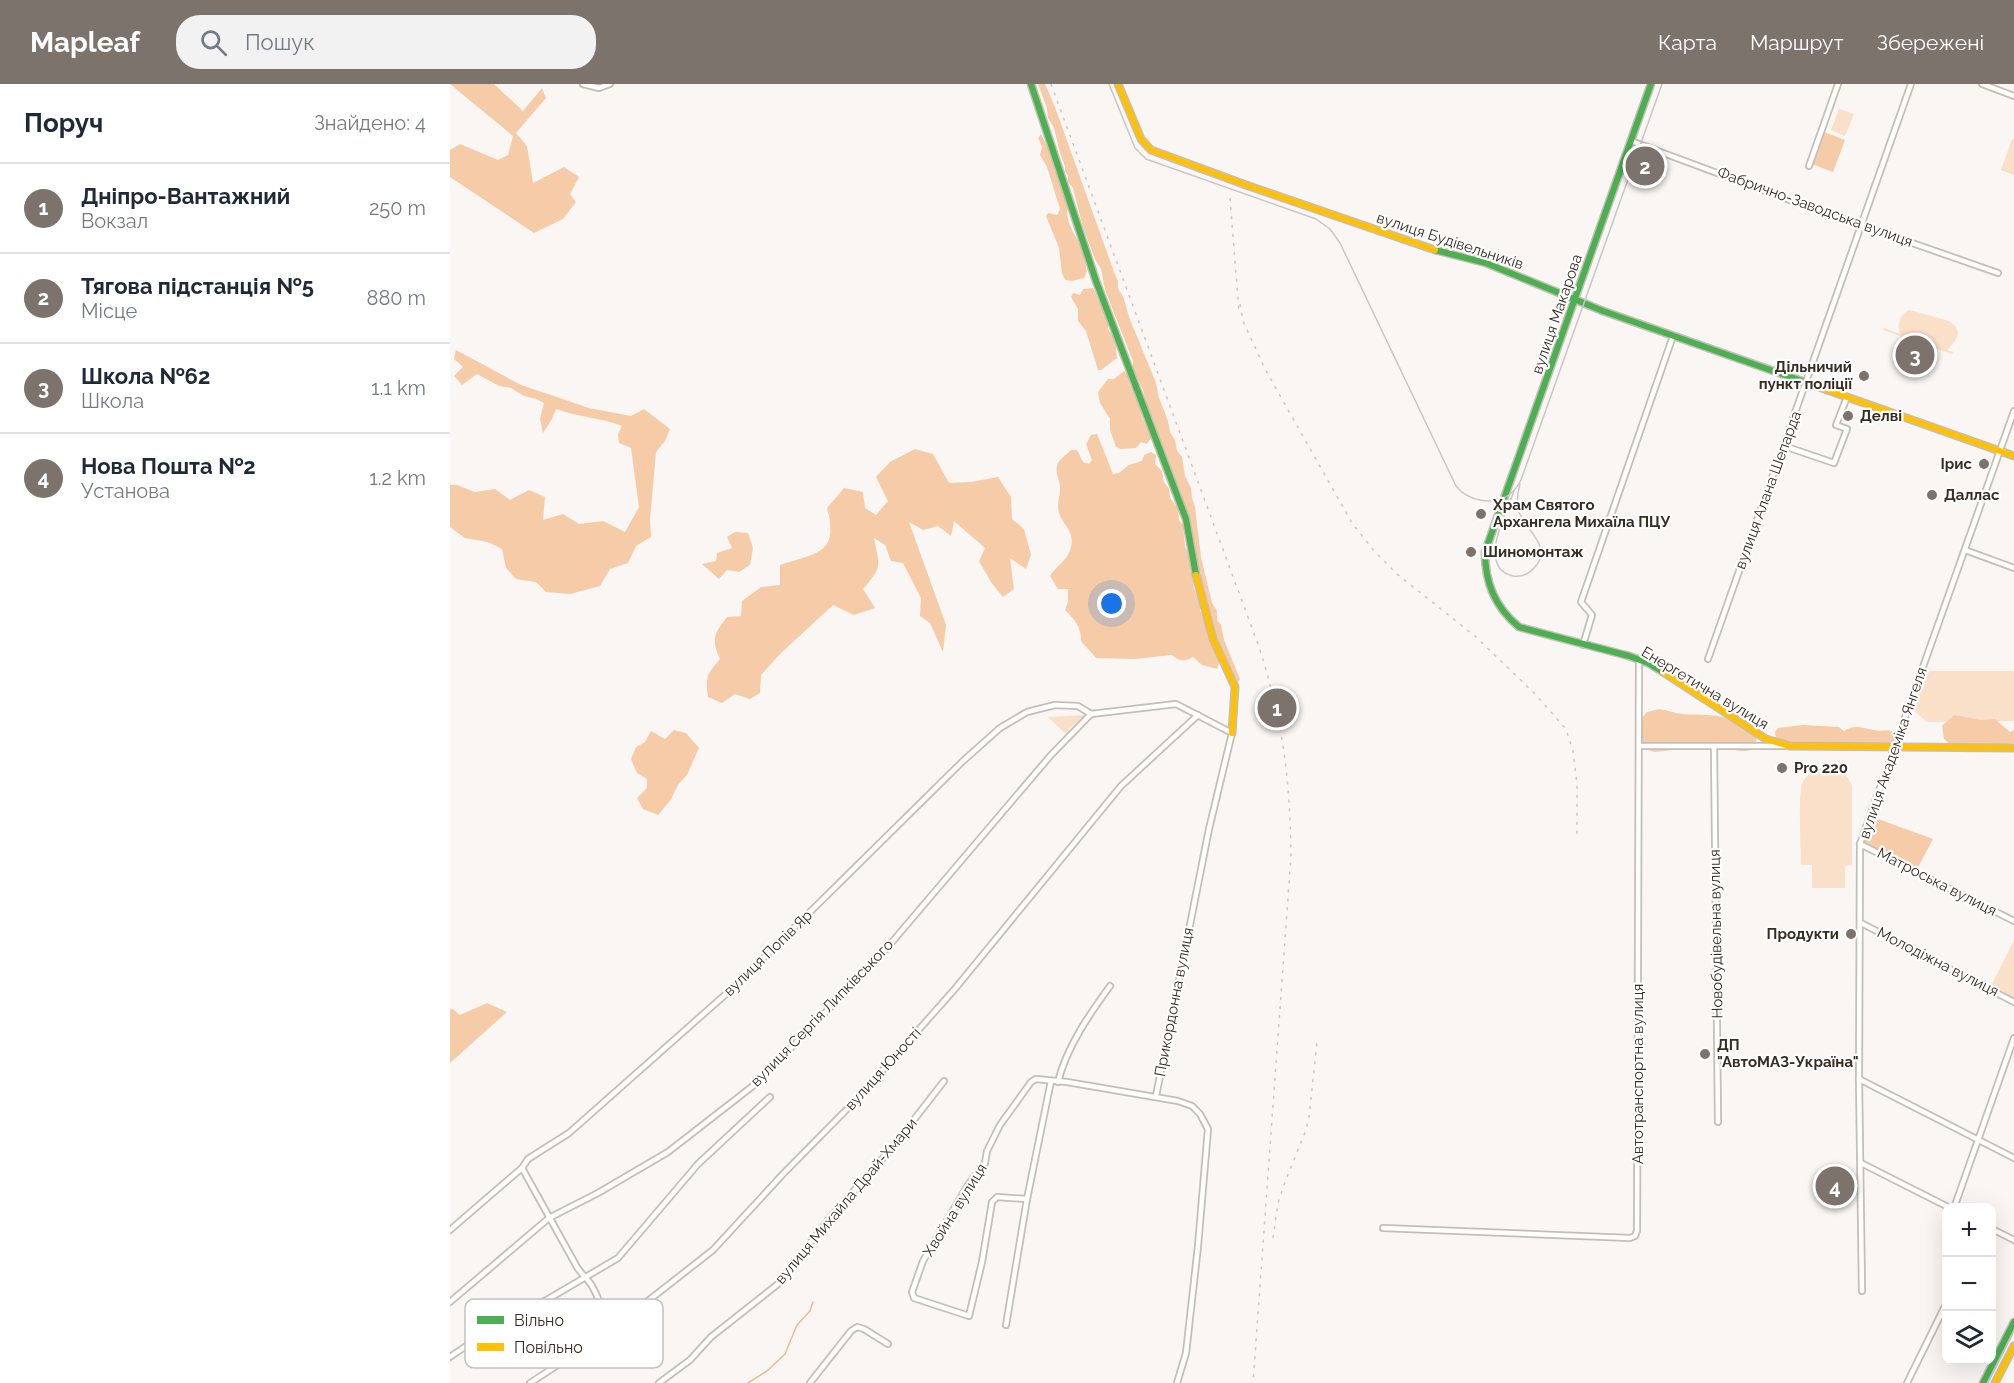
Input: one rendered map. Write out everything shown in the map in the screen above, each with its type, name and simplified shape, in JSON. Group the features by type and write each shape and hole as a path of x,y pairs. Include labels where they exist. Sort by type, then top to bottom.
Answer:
{"street":[{"path":"583,84 599,88 610,84"},
{"path":"1031,84 1096,280 1186,519 1197,581 1205,610 1214,639 1235,687 1232,733 1176,704 1091,714"},
{"name":"вулиця Будівельників","path":"1118,84 1141,139 1151,150 1430,249 1486,263 1603,312 2014,456"},
{"name":"вулиця Макарова","path":"1485,552 1651,84"},
{"path":"1809,166 1838,84"},
{"name":"вулиця Алана Шепарда","path":"1708,659 1911,84"},
{"path":"1982,84 2014,96"},
{"name":"Фабрично-Заводська вулиця","path":"1631,141 1862,226 1998,273"},
{"path":"1583,645 1592,615 1581,602 1673,336"},
{"path":"1784,446 1834,463 1846,429 1836,425 1846,397"},
{"name":"вулиця Академіка Янгеля","path":"1862,1291 1859,1079 1860,844 2014,411"},
{"path":"1965,550 2014,568"},
{"name":"Енергетична вулиця","path":"1485,552 1485,578 1491,594 1498,608 1519,627 1640,659 1767,739 1790,746"},
{"name":"Автотранспортна вулиця","path":"1383,1228 1630,1238 1637,1232 1640,659"},
{"name":"вулиця Попів Яр","path":"450,1230 522,1168 528,1160 578,1125 735,986 963,761 1000,729 1027,712 1055,705 1078,706 1091,714"},
{"name":"вулиця Сергія Липківського","path":"450,1302 549,1218 668,1152 758,1082 881,955 1051,754 1091,714"},
{"name":"вулиця Юності","path":"650,1299 713,1250 856,1099 954,990 1121,786 1198,715"},
{"name":"Прикордонна вулиця","path":"1177,1383 1186,1353 1200,1236 1208,1129 1200,1114 1192,1106 1156,1096 1209,829 1232,733"},
{"name":"Енергетична вулиця","path":"1640,746 2014,748"},
{"name":"Новобудівельна вулиця","path":"1714,746 1718,1122"},
{"name":"Матроська вулиця","path":"1860,844 2014,921"},
{"name":"Молодіжна вулиця","path":"1861,923 2014,1002"},
{"path":"1058,1082 1062,1065 1083,1024 1110,986"},
{"path":"1954,1203 2014,1038"},
{"path":"1859,1079 2014,1158"},
{"path":"1006,1325 1051,1081 1156,1096"},
{"name":"Хвойна вулиця","path":"1028,1199 998,1197 992,1202 982,1262 969,1316 914,1298 912,1292 923,1261 968,1185 985,1163 987,1151 1000,1125 1031,1082 1051,1081"},
{"name":"вулиця Михайла Драй-Хмари","path":"658,1383 690,1360 711,1337 778,1284 944,1082"},
{"name":"вулиця Сергія Липківського","path":"548,1299 618,1258 698,1164 770,1097"},
{"path":"1861,1163 1942,1203"},
{"path":"522,1168 584,1278 592,1286 598,1299"},
{"path":"1996,1231 2014,1240"},
{"path":"1907,1383 1944,1311"},
{"path":"1983,1383 2014,1322"},
{"path":"810,1383 851,1331 857,1327 888,1344"},
{"path":"1995,1383 2014,1346"},
{"name":"вулиця Сергія Липківського","path":"450,1357 465,1347"},
{"name":"вулиця Юності","path":"530,1383 553,1368"}],"shaded area":[{"path":"450,84 494,84 523,111 542,88 546,98 516,133 527,146 533,183 564,167 579,177 570,194 576,202 563,219 534,233 450,177 450,150 460,144 498,160 508,155 513,136"},
{"path":"1038,84 1045,84 1055,107 1118,281 1118,289 1123,296 1129,317 1156,383 1177,451 1182,457 1185,476 1191,488 1195,507 1201,557 1212,603 1217,611 1217,620 1221,625 1224,640 1240,679 1238,682 1217,638 1200,584 1201,575 1195,556 1191,524 1175,486 1165,452 1147,408 1143,390 1133,369 1133,361 1105,290 1101,269 1083,227 1073,188 1068,182 1054,128 1048,118 1047,108"},
{"path":"1839,109 1854,114 1845,136 1831,130"},
{"path":"1824,132 1845,140 1833,172 1812,164"},
{"path":"1041,134 1068,208 1069,223 1083,251 1087,271 1084,278 1065,280 1062,273 1059,248 1046,216 1048,213 1057,215 1060,209 1047,167 1040,155 1042,147 1038,138"},
{"path":"2012,139 2014,140 2014,175 2001,170"},
{"path":"1093,288 1108,320 1108,329 1115,340 1117,358 1101,370 1098,370 1086,331 1078,321 1078,309 1071,297 1073,293 1080,295 1083,289"},
{"path":"1910,310 1954,324 1958,332 1957,336 1947,350 1953,352 1952,354 1883,330 1884,328 1900,334 1900,320 1903,314"},
{"path":"456,350 521,385 589,408 631,416 644,409 670,429 665,441 656,452 650,520 651,537 636,546 628,563 610,569 600,586 570,594 546,592 536,582 516,579 506,568 502,549 488,542 465,538 450,527 450,485 457,485 475,492 495,489 510,500 529,490 545,497 543,520 563,514 579,524 603,521 625,532 639,507 631,448 619,443 618,434 622,426 556,409 543,433 540,419 544,403 524,396 511,388 499,386 477,374 462,385 454,376 463,367 454,359"},
{"path":"1124,371 1129,377 1130,386 1133,387 1143,419 1152,436 1147,444 1141,442 1136,448 1121,449 1116,447 1110,430 1110,419 1100,403 1098,392 1108,379 1114,379"},
{"path":"1097,434 1113,474 1142,461 1144,455 1151,452 1156,455 1155,464 1162,471 1170,498 1178,508 1179,520 1183,525 1185,547 1189,554 1194,588 1207,625 1207,635 1219,663 1217,669 1202,665 1193,657 1182,660 1172,655 1134,659 1096,658 1081,641 1077,624 1065,610 1068,602 1068,589 1058,589 1050,576 1068,555 1072,542 1058,510 1060,489 1057,466 1071,450 1077,450 1083,462 1089,464 1092,460 1086,444 1091,435"},
{"path":"915,449 933,454 949,483 998,477 1011,497 1012,519 1024,529 1031,555 1026,569 1010,558 1014,589 1003,597 979,561 985,548 954,521 951,536 938,526 923,530 909,522 946,625 943,652 930,623 920,616 921,598 903,563 891,561 885,545 874,538 878,560 877,570 863,589 875,608 854,615 833,605 780,654 761,675 760,693 750,699 735,694 722,703 708,697 708,676 720,659 715,646 715,637 727,617 741,616 742,601 761,587 780,585 780,565 822,550 830,535 827,508 844,488 863,492 865,508 876,515 888,501 876,477 890,462"},
{"path":"735,532 748,533 753,548 750,565 739,572 727,570 719,579 702,564 716,561 717,553 732,548 727,537"},
{"path":"1926,671 2014,671 2014,721 1927,722 1913,710"},
{"path":"1659,709 1682,714 1719,716 1746,724 1756,732 1756,743 1751,750 1744,751 1738,751 1719,742 1707,750 1689,748 1655,752 1648,750 1642,744 1642,718 1647,712"},
{"path":"1085,715 1065,733 1048,717"},
{"path":"1954,715 1980,720 1995,719 2010,732 2014,730 2014,743 2002,745 1949,743 1944,739 1942,726"},
{"path":"1803,725 1839,727 1844,731 1855,727 1889,731 1895,732 1896,737 1894,744 1874,750 1857,747 1793,749 1777,744 1775,732 1778,728"},
{"path":"674,730 686,733 699,748 687,775 658,815 643,809 637,798 647,788 647,779 637,773 631,759 636,747 645,742 651,731 665,739"},
{"path":"1824,767 1834,768 1841,772 1852,786 1852,865 1845,866 1845,888 1812,888 1812,865 1801,865 1802,784 1811,773"},
{"path":"1870,816 1933,839 1916,871 1860,844"},
{"path":"2014,940 2014,998 1991,986"},
{"path":"487,1003 507,1012 450,1063 450,1010 453,1009 460,1015"}],"waterway":[{"path":"748,1383 767,1371 785,1354 797,1325 810,1311 813,1302"}],"tram line":[{"path":"1109,84 1135,148 1146,159 1316,219 1330,229 1340,243 1456,486 1467,495 1488,501 1509,495 1521,480 1662,84"},
{"path":"1514,491 1501,525 1495,551 1502,571 1516,576 1525,575 1532,570 1539,561 1541,553 1537,539 1519,512 1517,498 1520,484"},
{"path":"1988,1383 2014,1331"}],"railway":[{"path":"1051,84 1259,647 1274,700 1284,750 1291,856 1253,1383"},
{"path":"1230,198 1239,312"},
{"path":"1240,304 1243,321 1265,369 1352,523 1374,551 1397,574 1476,637 1535,694 1566,729 1573,751 1577,784 1577,838"},
{"path":"1273,1238 1278,1203 1309,1117 1317,1042"}],"traffic: fast":[{"path":"1031,84 1096,281 1186,519 1196,575"},
{"path":"1651,84 1485,552 1485,563 1493,594 1504,611 1519,627 1629,656 1663,672"},
{"path":"1435,250 1486,263 1603,311 1816,386"},
{"path":"1983,1383 2014,1322"}],"traffic: slow":[{"path":"1118,84 1141,139 1151,150 1435,250"},
{"path":"1816,386 2014,456"},
{"path":"1196,575 1213,639 1235,687 1232,733"},
{"path":"1663,672 1766,739 1790,746 2014,748"},
{"path":"1995,1383 2014,1346"}],"place":[{"name":"Тягова пiдстанцiя №5","path":"1645,166"},
{"name":"Школа №62","path":"1915,355"},
{"name":"Дільничий пункт поліції","path":"1864,376"},
{"name":"Делві","path":"1848,416"},
{"name":"Ірис","path":"1984,464"},
{"name":"Даллас","path":"1932,495"},
{"name":"Храм Святого Архангела Михаїла ПЦУ","path":"1481,514"},
{"name":"Шиномонтаж","path":"1471,552"},
{"name":"Дніпро-Вантажний","path":"1277,708"},
{"name":"Pro 220","path":"1782,768"},
{"name":"Продукти","path":"1851,934"},
{"name":"ДП \"АвтоМАЗ-Україна\"","path":"1705,1054"},
{"name":"Нова Пошта №2","path":"1835,1186"}]}
